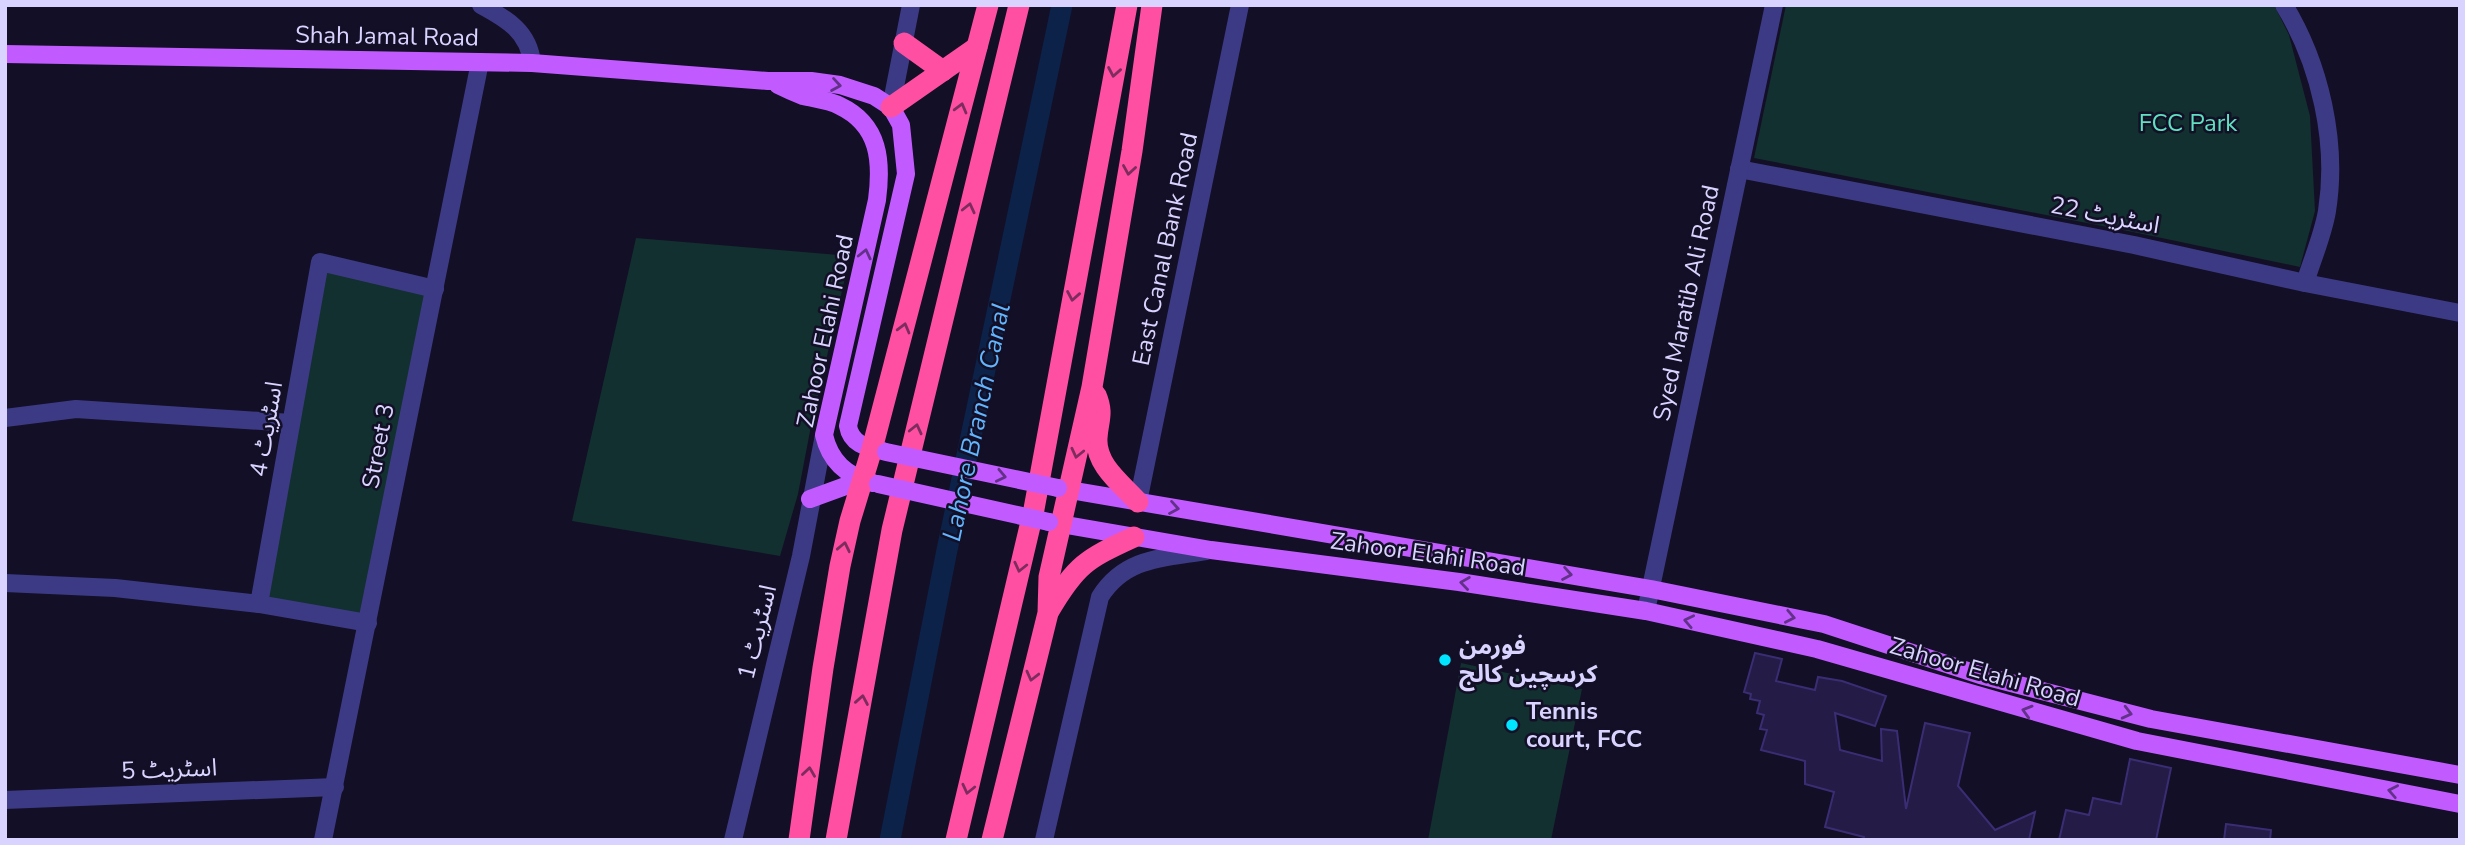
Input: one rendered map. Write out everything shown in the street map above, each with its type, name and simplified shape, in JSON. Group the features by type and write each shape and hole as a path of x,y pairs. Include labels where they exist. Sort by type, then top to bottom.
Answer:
{"highway":[{"path":"800,840 823,668 850,521 870,482 879,451 988,5"},
{"path":"836,840 892,530 1018,5"},
{"path":"956,840 1034,509 1127,5"},
{"path":"992,840 1048,613 1055,523 1092,387 1132,151 1152,5"},
{"path":"904,43 943,71"},
{"path":"891,107 977,47"},
{"path":"1092,387 1102,408 1096,440 1098,454 1104,466 1138,502"},
{"path":"1048,613 1067,580 1077,569 1107,549 1134,537"}],"main road":[{"name":"Shah Jamal Road","path":"5,54 532,63 768,81"},
{"name":"Zahoor Elahi Road","path":"768,81 804,96 839,105 851,113 871,135 880,162 877,200 824,435 827,447 846,472 870,482 1055,523 1134,537 1646,611 1817,649 2137,741 2460,804"},
{"path":"768,81 811,81 839,85 874,96 891,107 901,125 905,187 848,426 855,441 879,451"},
{"name":"Zahoor Elahi Road","path":"879,451 1063,489 1651,589 1824,624 1980,675 2151,719 2460,775"},
{"path":"810,499 870,482"}],"street":[{"path":"891,107 911,5"},
{"name":"East Canal Bank Road","path":"1138,502 1240,5"},
{"name":"Syed Maratib Ali Road","path":"1646,611 1774,5"},
{"path":"2284,5 2312,63 2324,109 2330,164 2327,212 2305,283"},
{"path":"492,8 518,29 531,52 532,63"},
{"name":"Street 3","path":"323,840 480,62"},
{"name":"اسٹریٹ 22","path":"1739,169 2134,245 2305,283 2460,313"},
{"name":"اسٹریٹ 4","path":"259,604 320,262 435,289"},
{"path":"5,418 76,409 291,423"},
{"name":"اسٹریٹ 1","path":"733,840 801,556 824,435"},
{"path":"1044,840 1100,597 1108,583 1133,565 1211,550"},
{"path":"5,583 115,588 259,604 368,624"},
{"name":"اسٹریٹ 5","path":"5,800 335,787"}],"green space":[{"name":"FCC Park","path":"1786,5 2274,5 2289,35 2310,116 2315,211 2300,267 1754,158"},
{"path":"636,238 850,256 798,494 780,556 572,521"},
{"path":"320,262 435,289 368,623 259,604"},
{"name":"Tennis court, FCC","path":"1461,663 1582,689 1551,840 1428,840"}],"building":[{"path":"1755,653 1782,659 1776,681 1815,690 1818,677 1842,681 1886,696 1875,726 1835,713 1840,750 1882,761 1881,729 1897,731 1906,809 1925,723 1970,733 1958,786 1995,830 2035,812 2029,840 1863,840 1864,837 1825,827 1834,792 1805,784 1805,761 1761,750 1767,730 1760,729 1764,715 1757,713 1760,701 1750,699 1751,694 1744,692"},
{"path":"2130,759 2171,768 2156,840 2059,840 2066,810 2089,815 2093,798 2121,804"},
{"path":"2226,824 2271,830 2270,840 2224,840"}],"waterway":[{"name":"Lahore Branch Canal","path":"890,840 947,550 1062,5"}],"place":[{"name":"فورمن کرسچین کالج","path":"1445,660"},
{"name":"Tennis court, FCC","path":"1512,725"}]}
